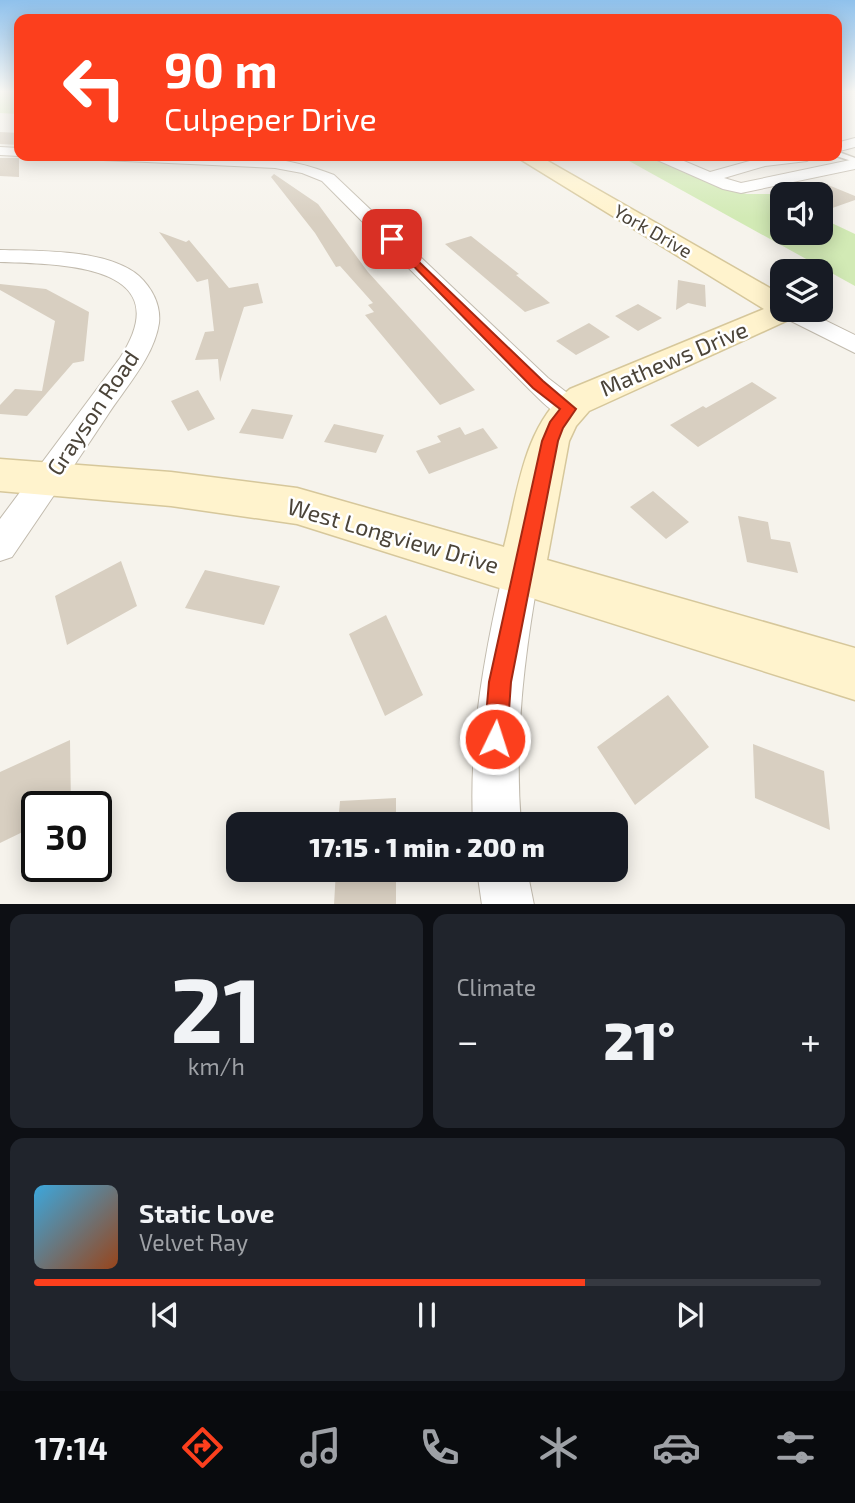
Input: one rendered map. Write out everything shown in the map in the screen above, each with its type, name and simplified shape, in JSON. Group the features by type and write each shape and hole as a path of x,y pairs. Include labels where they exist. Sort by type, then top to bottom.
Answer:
{"street":[{"path":"226,161 275,163 306,169 338,184 538,384 569,409"},
{"name":"York Drive","path":"534,161 770,300"},
{"path":"671,161 729,186 749,188 855,162"},
{"path":"708,177 772,161"},
{"name":"Grayson Road","path":"0,256 69,260 108,268 133,282 146,303 148,315 135,353 0,546"},
{"name":"Mathews Drive","path":"496,812 494,762 500,682 521,573 550,441 556,426 582,398 770,317"},
{"path":"810,322 855,345"},
{"name":"West Longview Drive","path":"0,475 171,488 297,506 855,674"},
{"path":"504,882 508,904"}],"green space":[{"path":"629,161 663,161 721,187 747,194 770,194 770,239"},
{"path":"833,224 855,234 855,286 833,274 833,259 806,259 781,245 833,245"}],"building":[{"path":"0,133 14,133 14,145 0,144"},
{"path":"0,158 14,158 14,161 19,161 19,177 0,176"},
{"path":"274,174 318,204 368,272 475,390 440,405 365,315 374,312 368,305 373,303 340,266 336,267 315,233 271,177"},
{"path":"833,187 855,196 855,200 833,208"},
{"path":"159,232 186,242 189,240 229,288 258,283 263,303 244,307 220,382 218,359 195,360 205,332 214,331 208,279 197,282"},
{"path":"471,236 550,303 525,312 445,244"},
{"path":"678,280 705,285 706,307 688,303 676,310"},
{"path":"0,284 46,289 89,312 84,361 73,363 27,416 0,414 0,405 15,389 42,391 55,321 0,290"},
{"path":"638,304 662,318 638,331 615,316"},
{"path":"589,323 610,337 576,355 556,341"},
{"path":"752,382 777,398 698,447 670,425 703,406 706,408"},
{"path":"198,390 215,419 188,431 171,401"},
{"path":"252,409 293,415 283,439 239,433"},
{"path":"334,424 384,435 376,453 324,442"},
{"path":"460,427 465,435 483,428 498,448 429,474 416,451 441,442 437,436"},
{"path":"653,491 689,522 666,539 630,507"},
{"path":"738,516 768,522 771,539 790,542 798,573 747,562"},
{"path":"121,561 137,606 67,645 55,596"},
{"path":"205,570 280,586 264,625 185,608"},
{"path":"386,615 423,695 385,716 349,634"},
{"path":"668,695 709,747 635,805 597,747"},
{"path":"70,740 71,791 21,791 21,833 0,843 0,772"},
{"path":"753,744 824,771 830,830 755,798"},
{"path":"396,798 396,812 339,812 340,801"},
{"path":"335,882 396,882 396,904 334,904"}],"route":[{"path":"392,239 538,384 569,409 556,426 550,441 514,603 500,682 495,739"}]}
